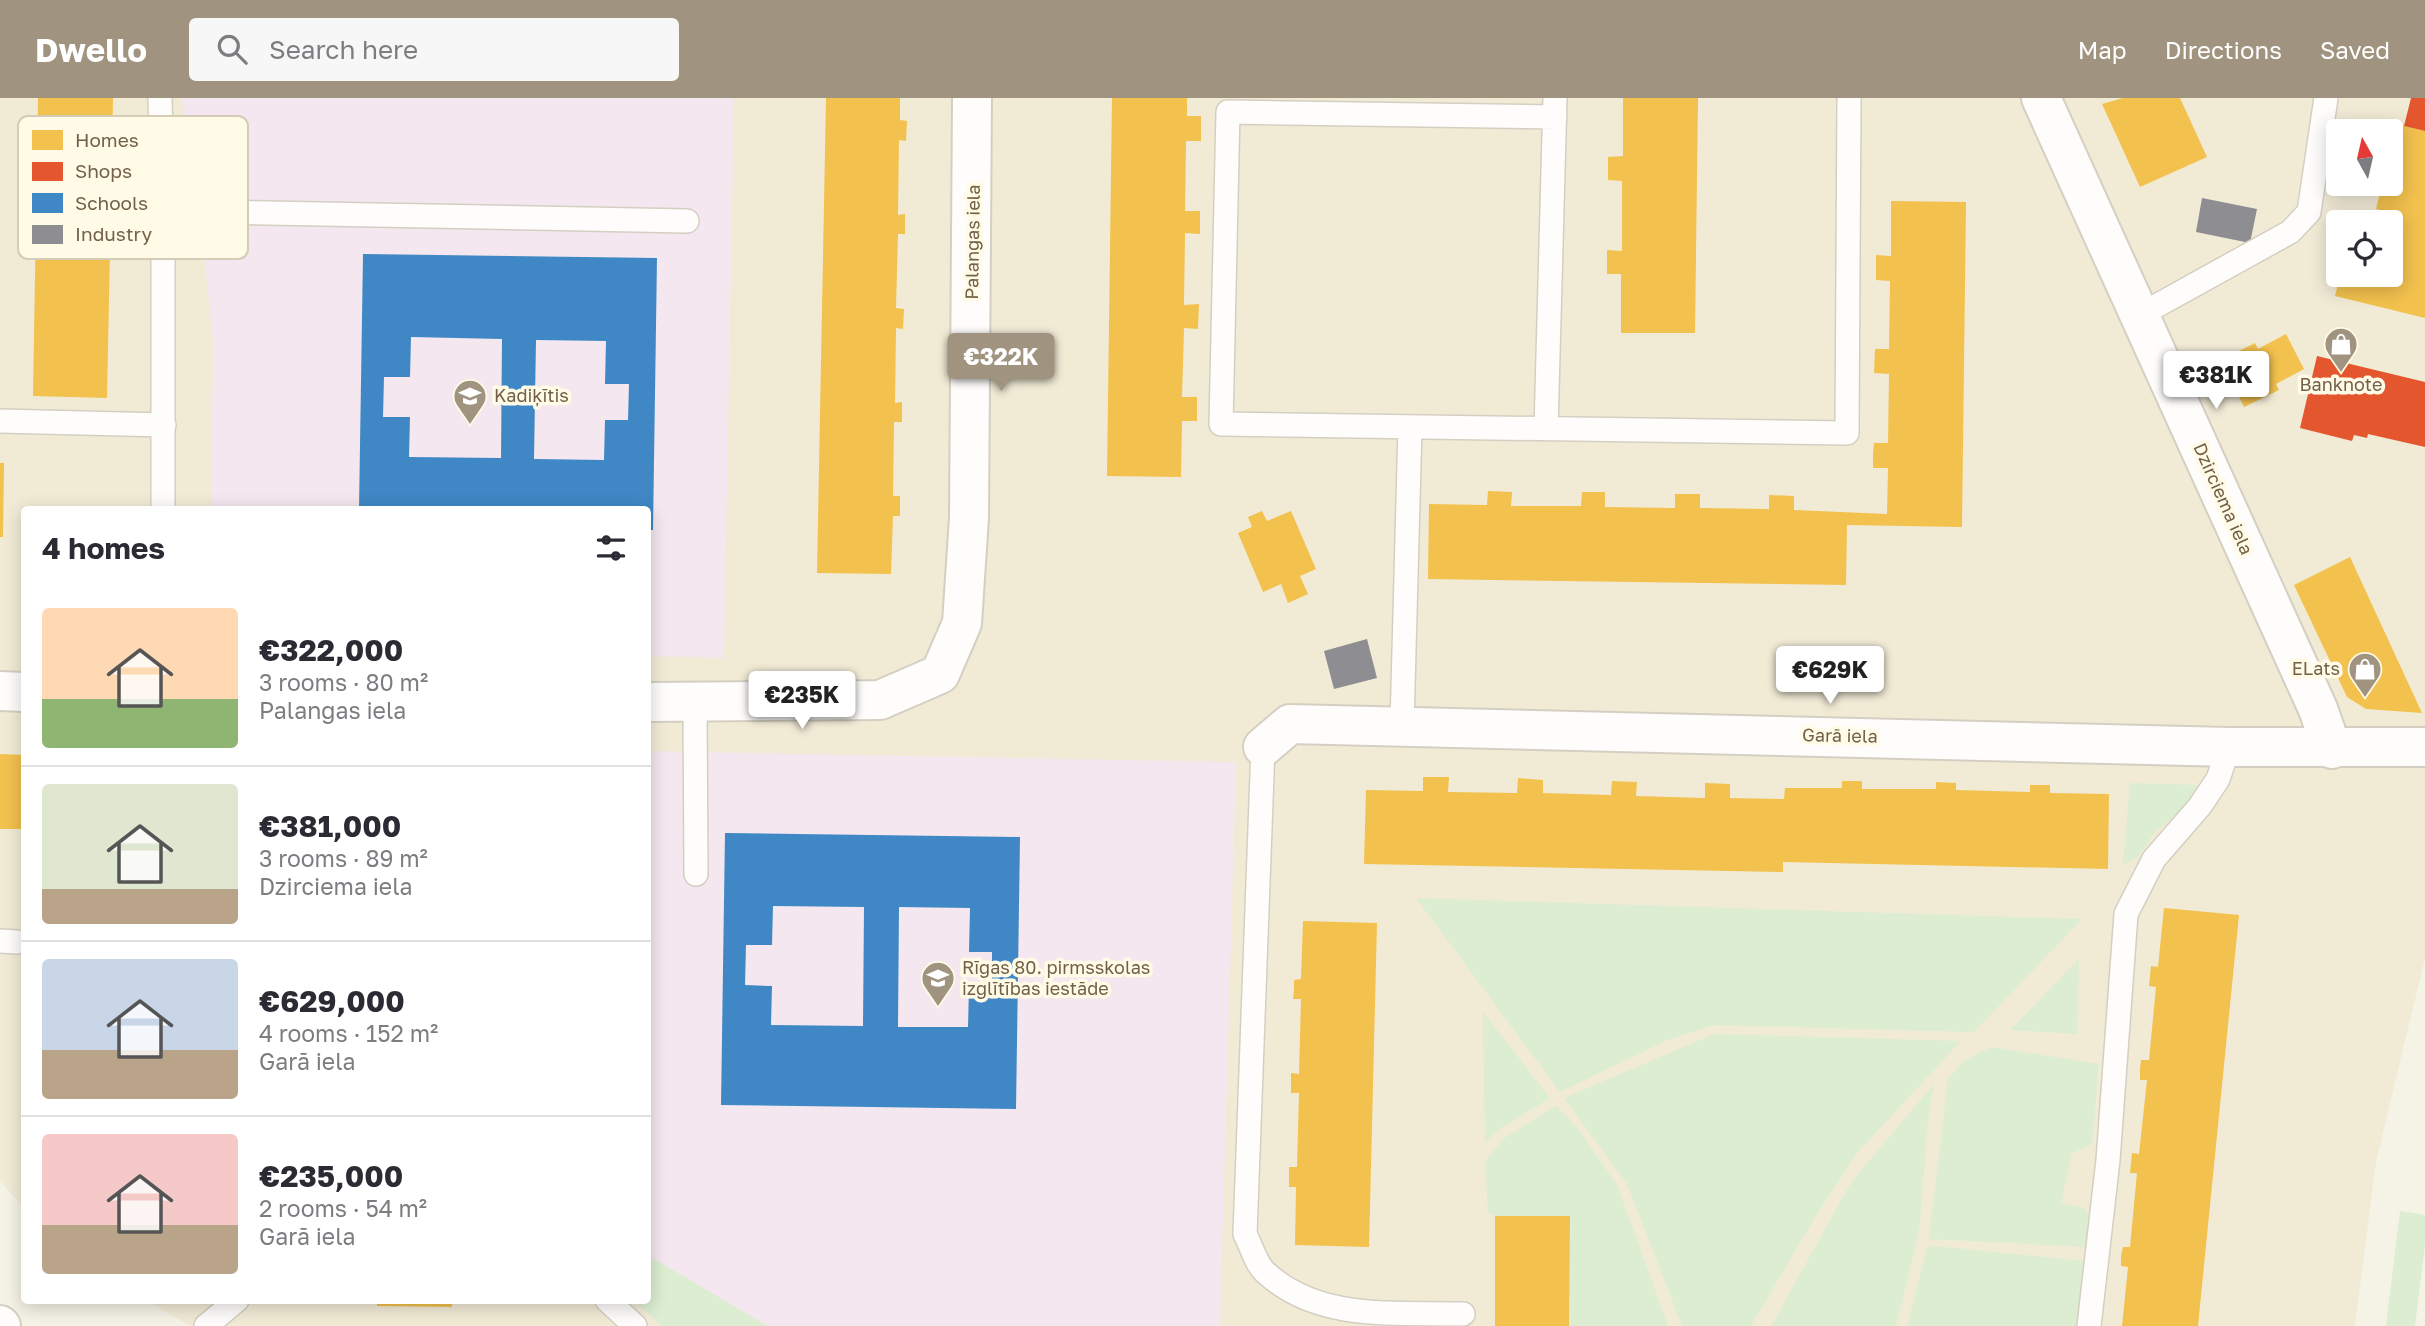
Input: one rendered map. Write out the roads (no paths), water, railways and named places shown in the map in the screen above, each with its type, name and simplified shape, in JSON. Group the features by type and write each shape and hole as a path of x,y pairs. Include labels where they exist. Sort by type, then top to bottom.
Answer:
{"street":[{"name":"Palangas iela","path":"695,704 880,700 940,674 962,623 969,518 972,98"},
{"name":"Dzirciema iela","path":"2041,98 2332,749"},
{"path":"0,691 21,692"},
{"path":"651,702 695,704"},
{"name":"Garā iela","path":"1263,747 1290,724 2229,747 2425,747"}],"lane":[{"path":"160,98 160,116"},
{"path":"1546,429 1555,108 1227,112 1221,424 1546,429 1847,433 1849,98"},
{"path":"2140,315 2290,232 2308,212 2326,98"},
{"path":"248,213 687,221"},
{"path":"163,259 163,506"},
{"path":"0,421 164,425"},
{"path":"1402,725 1410,427"},
{"path":"695,704 696,874"},
{"path":"1263,747 1245,1234 1264,1271 1302,1297 1344,1310 1463,1314"},
{"path":"2090,1326 2108,1160 2126,914 2154,859 2200,806 2218,779 2229,747"},
{"path":"206,1326 232,1304"},
{"path":"611,1304 635,1326"}],"place":[{"name":"Banknote","path":"2341,374"},
{"name":"Kadiķītis","path":"470,426"},
{"name":"ELats","path":"2365,699"},
{"name":"Rīgas 80. pirmsskolas izglītības iestāde","path":"938,1008"}]}
